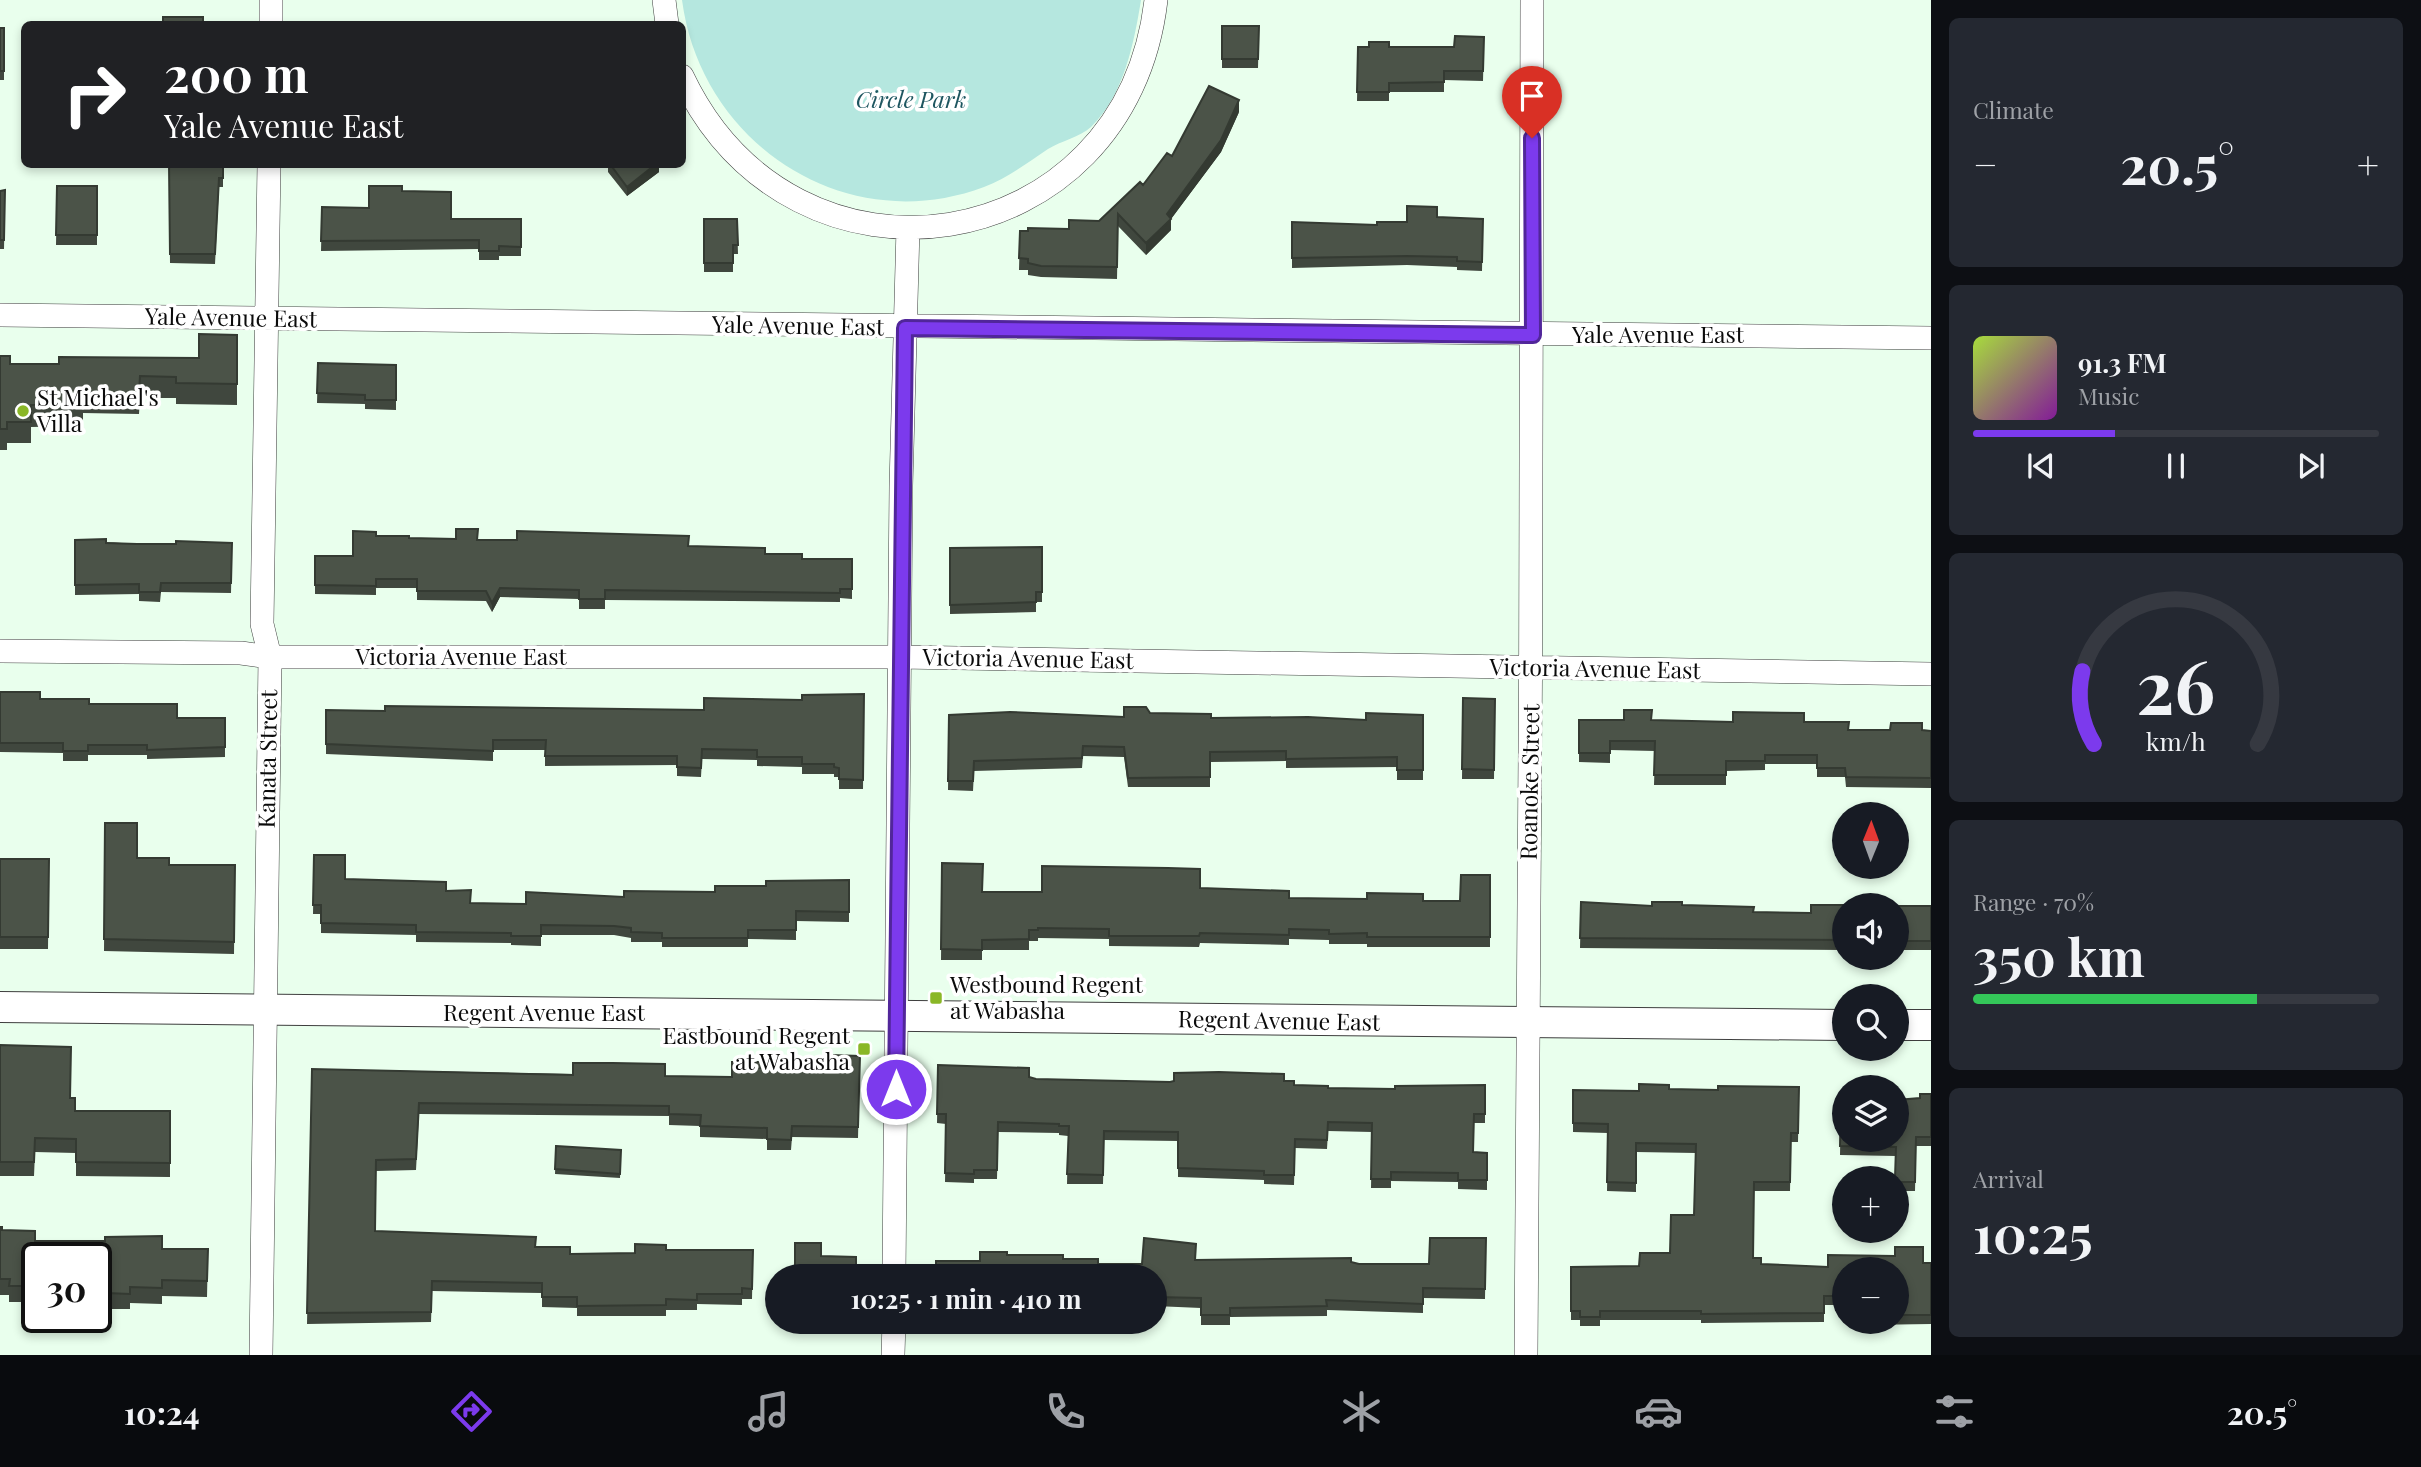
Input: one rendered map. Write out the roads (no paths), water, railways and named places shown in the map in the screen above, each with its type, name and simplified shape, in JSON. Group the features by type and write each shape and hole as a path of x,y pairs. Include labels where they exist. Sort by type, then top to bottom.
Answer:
{"street":[{"path":"271,0 271,21"},
{"path":"664,0 667,21"},
{"path":"686,83 718,136 771,185 813,208 836,216 908,228 951,225 993,214 1042,190 1085,155 1113,122 1134,84 1149,43 1156,0"},
{"name":"Roanoke Street","path":"1526,1355 1532,668 1532,0"},
{"name":"Kanata Street","path":"261,1355 271,657 262,624 270,168"},
{"path":"894,1264 900,657 908,228"},
{"name":"Yale Avenue East","path":"0,315 905,328 1931,338"},
{"name":"Victoria Avenue East","path":"0,651 241,653 271,657 900,657 1931,674"},
{"name":"Regent Avenue East","path":"0,1007 1832,1025"},
{"path":"1909,1025 1931,1026"},
{"path":"894,1334 894,1355"}],"place":[{"name":"St Michael's Villa","path":"23,411"},
{"name":"Westbound Regent at Wabasha","path":"936,998"},
{"name":"Eastbound Regent at Wabasha","path":"864,1049"}],"park label":[{"name":"Circle Park","path":"911,100"}]}
